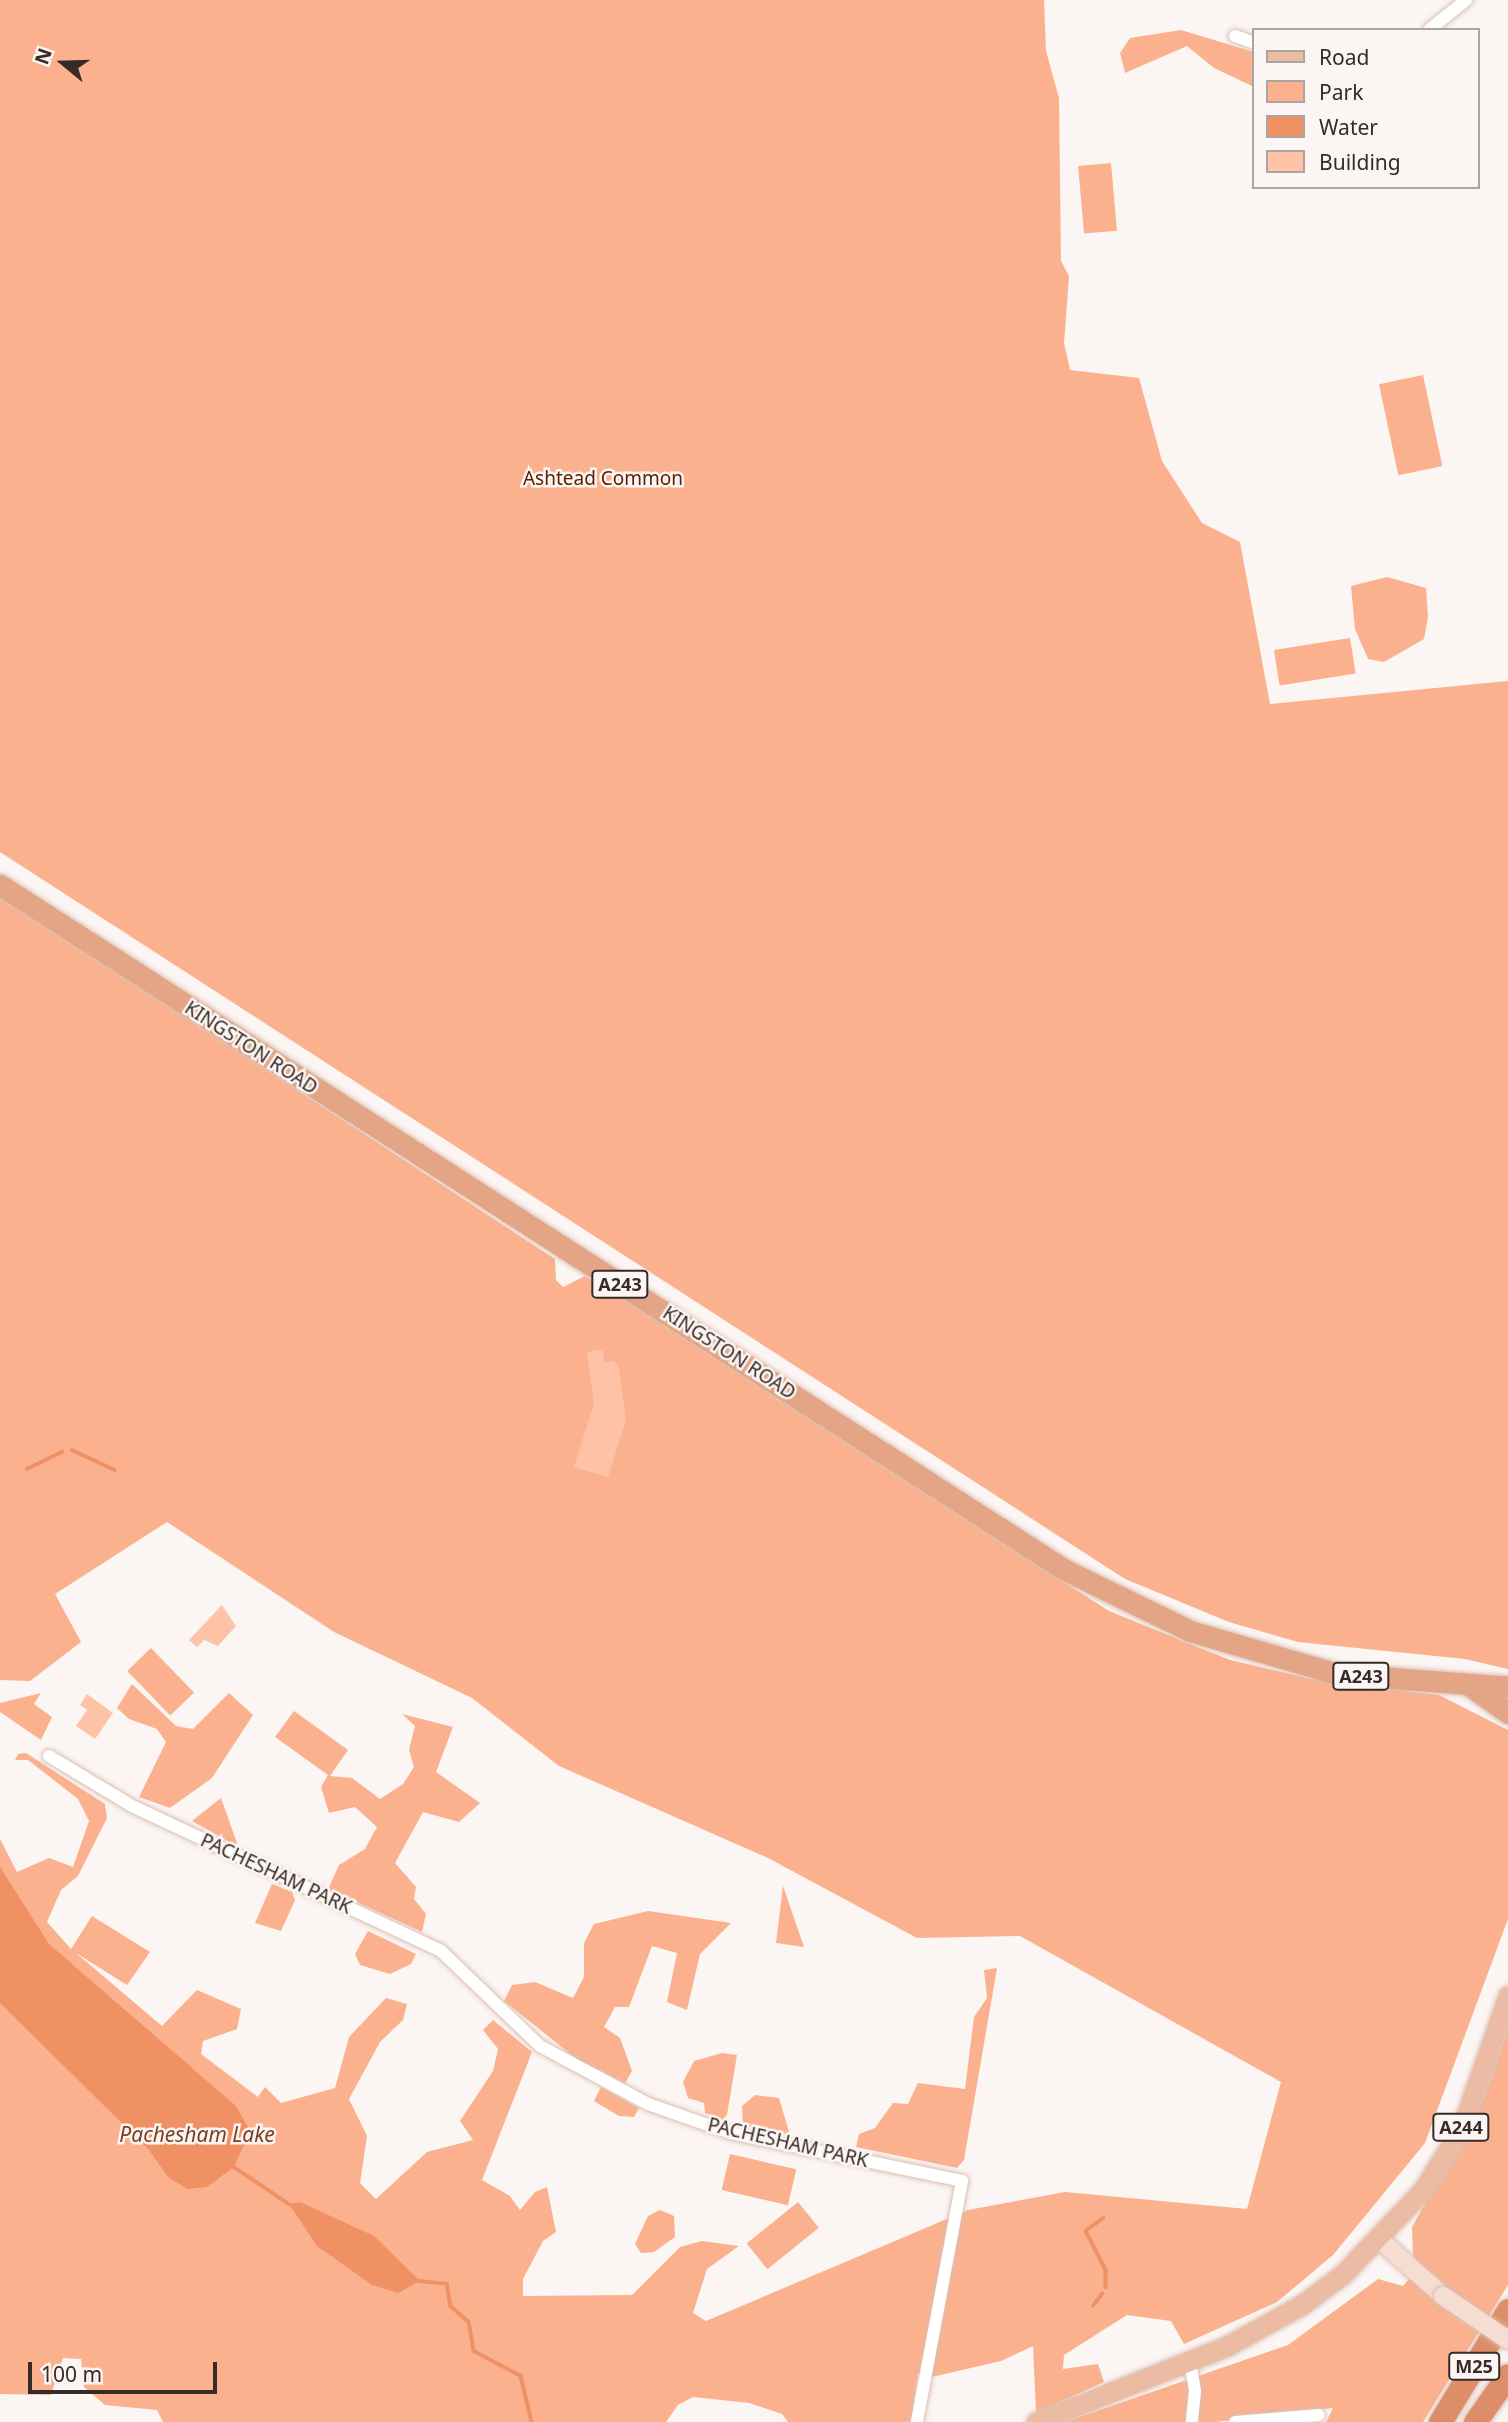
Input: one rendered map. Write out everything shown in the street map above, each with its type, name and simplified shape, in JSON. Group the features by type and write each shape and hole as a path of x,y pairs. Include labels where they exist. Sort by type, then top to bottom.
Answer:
{"highway":[{"name":"KINGSTON ROAD","path":"0,885 1065,1570 1190,1631 1337,1674 1508,1687"},
{"path":"1469,1685 1508,1713"},
{"name":"M25","path":"1440,2422 1508,2309"},
{"name":"M25","path":"1475,2422 1508,2375"}],"main road":[{"name":"A244","path":"1036,2422 1189,2361 1303,2304 1380,2240 1423,2190 1462,2127 1508,1996"},
{"path":"1380,2240 1443,2296 1508,2340"}],"street":[{"path":"1431,28 1466,0"},
{"path":"1235,36 1252,42"},
{"name":"PACHESHAM PARK","path":"49,1756 132,1806 441,1951 540,2046 648,2104 731,2133 962,2180 917,2422"},
{"path":"1189,2361 1195,2391 1192,2422"},
{"path":"1235,2422 1319,2415"}],"green space":[{"name":"Ashtead Common","path":"0,0 1044,0 1046,51 1059,98 1061,261 1069,276 1064,343 1070,370 1139,378 1162,461 1202,523 1240,542 1270,704 1508,681 1508,1669 1465,1659 1298,1642 1229,1622 1125,1579 0,852"},
{"path":"1181,30 1252,51 1252,86 1214,68 1187,46 1125,73 1120,53 1130,38"},
{"path":"1111,163 1117,231 1084,234 1078,166"},
{"path":"1423,375 1442,466 1398,475 1379,384"},
{"path":"1387,577 1426,588 1428,617 1424,639 1384,662 1368,659 1355,629 1351,586"},
{"path":"1350,638 1356,674 1280,686 1274,650"},
{"path":"0,895 555,1259 556,1280 563,1287 585,1276 618,1294 1109,1611 1230,1660 1312,1679 1439,1695 1508,1730 1508,1919 1425,2143 1333,2255 1277,2302 1184,2344 1171,2321 1127,2315 1064,2355 1063,2369 1098,2364 1104,2382 1036,2413 1033,2346 1001,2361 932,2377 918,2373 911,2422 788,2422 782,2414 749,2403 693,2397 678,2405 666,2422 163,2422 157,2410 105,2405 84,2387 81,2359 63,2358 51,2395 0,2394 0,1839 17,1872 49,1858 73,1867 89,1821 78,1799 28,1760 15,1760 18,1754 26,1753 105,1804 107,1818 78,1876 61,1890 47,1922 71,1949 92,1916 150,1952 127,1985 76,1953 162,2026 197,1990 241,2009 237,2029 203,2041 201,2054 258,2097 265,2087 281,2103 335,2088 349,2037 386,1998 407,2004 403,2020 380,2042 349,2099 367,2136 360,2183 376,2199 427,2152 473,2140 460,2121 493,2071 498,2049 483,2030 493,2020 532,2052 482,2180 510,2196 520,2210 535,2192 547,2187 556,2232 543,2241 523,2279 523,2296 632,2295 680,2247 702,2241 739,2246 707,2269 693,2313 706,2321 968,2210 1065,2192 1247,2209 1281,2082 1020,1936 917,1938 768,1858 559,1766 472,1698 334,1632 167,1522 55,1594 81,1642 30,1681 0,1680"},
{"path":"151,1648 194,1693 170,1716 127,1671"},
{"path":"132,1684 176,1726 193,1729 229,1693 253,1715 212,1778 170,1808 139,1797 166,1742 157,1729 129,1719 117,1708"},
{"path":"41,1693 34,1704 52,1717 41,1740 0,1712 0,1703"},
{"path":"294,1711 348,1750 330,1776 352,1778 380,1799 403,1784 414,1767 409,1750 415,1726 402,1714 453,1727 436,1772 480,1803 459,1822 423,1812 395,1863 416,1887 414,1899 426,1914 422,1932 328,1889 339,1865 365,1849 377,1827 355,1807 329,1813 321,1787 328,1775 275,1737"},
{"path":"221,1798 237,1843 235,1845 192,1821"},
{"path":"272,1884 292,1892 295,1900 281,1931 255,1923"},
{"path":"783,1886 804,1947 776,1943"},
{"path":"648,1911 731,1923 700,1954 687,2010 667,2002 677,1953 652,1946 629,2007 615,2007 604,2027 620,2038 632,2071 625,2083 578,2060 504,2001 512,1985 535,1982 573,1998 584,1977 584,1943 594,1924"},
{"path":"368,1931 416,1954 411,1964 390,1974 360,1965 355,1954"},
{"path":"997,1968 964,2160 957,2168 856,2147 859,2134 875,2128 893,2103 908,2104 918,2083 965,2089 974,2017 987,1998 984,1970"},
{"path":"1508,2029 1508,2285 1423,2422 1326,2422 1333,2408 1215,2422 1065,2422 1288,2345 1378,2279 1403,2286 1420,2266 1413,2256 1412,2227 1483,2100"},
{"path":"722,2053 737,2055 726,2121 705,2113 704,2103 688,2098 683,2082 694,2061"},
{"path":"601,2087 639,2108 634,2117 619,2116 594,2101"},
{"path":"755,2095 779,2098 790,2135 743,2125 742,2106"},
{"path":"730,2154 796,2169 788,2205 722,2190"},
{"path":"798,2202 819,2228 767,2269 747,2244"},
{"path":"660,2210 674,2216 675,2237 654,2252 641,2253 635,2244 648,2216"}],"water":[{"name":"Pachesham Lake","path":"0,1867 49,1944 236,2106 248,2127 247,2138 234,2167 207,2187 187,2189 168,2177 149,2150 0,2003"},
{"path":"300,2202 374,2236 420,2281 398,2293 372,2285 317,2246 289,2204"}],"building":[{"path":"603,1349 604,1362 614,1361 619,1369 626,1420 608,1477 574,1467 594,1404 587,1352"},
{"path":"222,1605 236,1626 218,1646 204,1640 197,1647 189,1640"},
{"path":"87,1694 113,1713 95,1739 76,1726 87,1710 80,1705"}],"waterway":[{"path":"72,1450 115,1470"},
{"path":"27,1469 62,1452"},
{"path":"234,2167 289,2204"},
{"path":"1104,2218 1086,2231 1106,2270 1106,2287"},
{"path":"420,2281 447,2284 451,2306 469,2322 474,2351 521,2376 532,2422"},
{"path":"1093,2306 1102,2294"}]}
